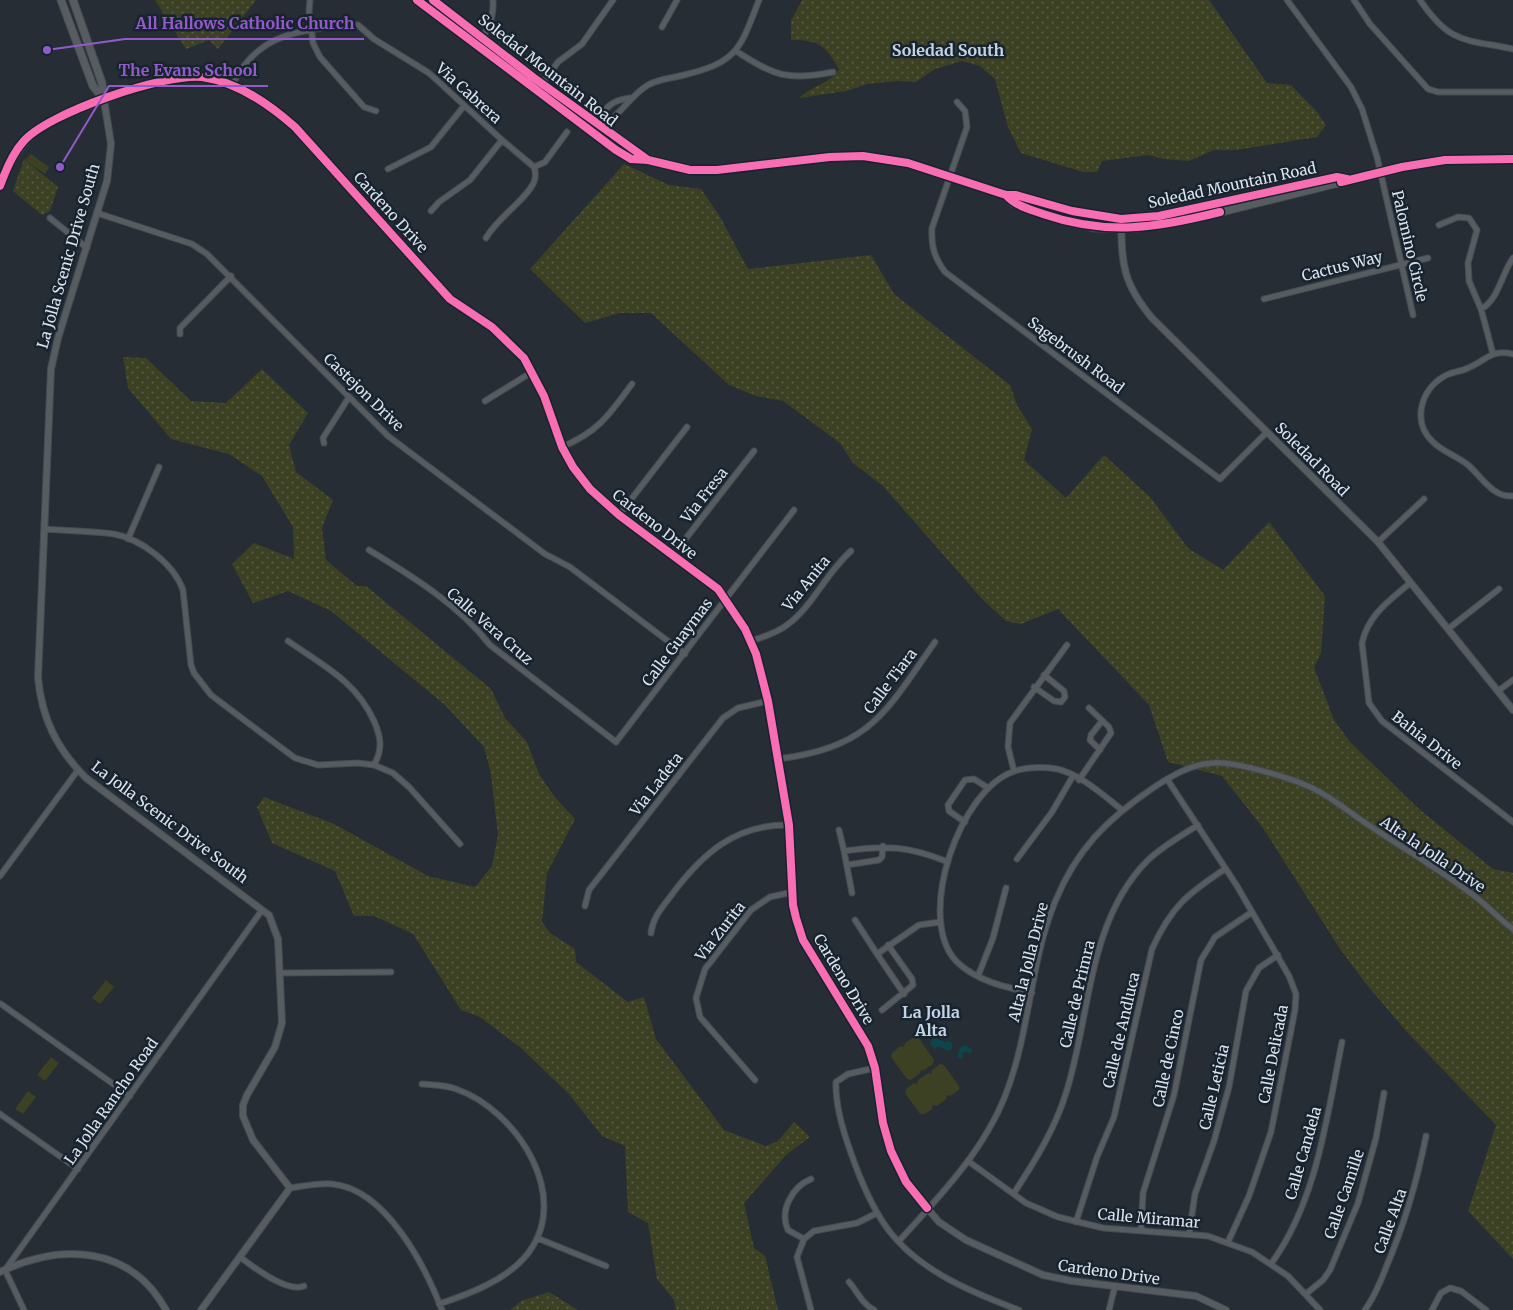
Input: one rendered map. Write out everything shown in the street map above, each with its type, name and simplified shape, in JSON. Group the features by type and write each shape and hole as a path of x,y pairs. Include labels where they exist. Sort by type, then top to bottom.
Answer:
{"main road":[{"name":"La Jolla Scenic Drive South","path":"61,0 93,86 104,100"},
{"name":"La Jolla Scenic Drive South","path":"73,0 102,83 104,100"},
{"name":"Soledad Mountain Road","path":"418,0 594,134 630,159 648,160 690,170 717,170 830,157 863,156 908,163 1006,195 1016,195 1072,211 1120,219 1159,216 1337,177 1347,179"},
{"name":"Soledad Mountain Road","path":"433,0 542,84 648,160"},
{"path":"0,186 22,142 37,129 58,116 104,100"},
{"name":"Soledad Mountain Road","path":"1006,195 1013,203 1069,222 1095,228 1121,229 1158,226 1192,219 1337,185 1347,179 1445,160 1490,157 1513,159"}],"street":[{"path":"310,0 313,43 320,57 364,107 376,111"},
{"path":"476,44 490,24 494,11 493,0"},
{"path":"542,84 558,62 582,44 613,0"},
{"path":"662,27 677,0"},
{"path":"599,126 608,123 630,98 651,83 711,68 736,52 742,45 759,0"},
{"name":"Palomino Circle","path":"1288,0 1351,87 1362,109 1413,315"},
{"path":"1354,0 1370,24 1428,89 1438,92 1513,92"},
{"path":"1420,0 1432,18 1457,38 1513,48"},
{"name":"Via Cabrera","path":"232,85 249,60 267,43 281,36 348,24 358,25 374,39 429,73 534,167"},
{"path":"736,52 764,69 783,76 807,77 833,72"},
{"name":"Cardeno Drive","path":"104,100 158,81 182,77 203,78 232,85 275,109 296,127 450,299 492,326 524,358 544,396 562,447 573,467 590,489 619,514 718,590 726,599 751,641 768,701 789,825 796,918 803,940 868,1046 875,1068 883,1122 891,1151 906,1182 927,1208 948,1229 1029,1270 1072,1282 1196,1296 1226,1310"},
{"path":"594,134 599,126 600,117 609,104 630,98"},
{"name":"La Jolla Scenic Drive South","path":"104,100 110,144 107,181 58,338 51,369 38,678 40,701 56,739 78,770 268,916 277,934 282,1023 275,1047 247,1095 244,1105 244,1116 253,1140 290,1188"},
{"path":"950,176 967,126 966,111 957,102"},
{"path":"388,169 431,147 464,106"},
{"path":"486,238 492,228 534,184 536,174 534,167 544,162 567,132"},
{"path":"430,211 438,202 470,180 502,140"},
{"name":"Sagebrush Road","path":"950,176 932,228 931,245 935,258 945,272 1220,479 1267,432"},
{"name":"Castejon Drive","path":"97,213 192,244 207,254 231,276 388,436 545,554 570,567 685,654"},
{"path":"1439,225 1463,216 1470,218 1474,224 1476,238 1468,263 1469,281 1481,309 1493,354"},
{"path":"50,218 87,248"},
{"name":"Soledad Road","path":"1120,219 1123,268 1138,301 1152,318 1378,542 1513,710"},
{"name":"Cactus Way","path":"1264,299 1428,258"},
{"path":"1481,309 1492,301 1506,268 1513,258"},
{"path":"180,334 180,328 231,276"},
{"path":"1513,354 1503,352 1493,354 1468,368 1444,376 1433,384 1423,401 1422,425 1435,444 1469,466 1493,490 1501,495 1513,496"},
{"path":"485,401 532,372"},
{"path":"562,447 590,434 632,384"},
{"path":"324,444 323,438 349,397"},
{"path":"619,514 687,427"},
{"name":"Via Fresa","path":"673,555 754,451"},
{"path":"128,539 159,467"},
{"path":"1378,542 1424,499"},
{"name":"Calle Guaymas","path":"616,742 794,510"},
{"path":"45,529 115,534 128,539 164,561 180,582 186,608 191,665 194,673 211,695 295,758 318,765 358,763 374,765 393,773 409,787 460,844"},
{"name":"Calle Vera Cruz","path":"369,550 400,568 458,612 478,630 490,645 616,742"},
{"name":"Via Anita","path":"751,641 787,625 802,611 840,560 850,551"},
{"name":"Bahia Drive","path":"1410,583 1378,610 1369,622 1364,635 1362,644 1369,703 1382,721 1513,822"},
{"path":"1448,629 1499,589"},
{"path":"288,641 353,687 367,707 378,732 381,746 380,755 374,765"},
{"name":"Calle Tiara","path":"778,759 825,750 865,731 886,710 935,642"},
{"path":"1014,771 1008,747 1010,723 1034,687 1067,645"},
{"path":"1034,687 1054,701 1061,702 1065,697 1064,691 1044,675"},
{"path":"1498,691 1513,680"},
{"name":"Via Ladeta","path":"585,906 588,890 717,725 738,708 768,701"},
{"path":"1079,780 1111,733 1109,727 1089,708"},
{"path":"1100,750 1090,740 1091,735 1102,721"},
{"name":"Alta la Jolla Drive","path":"899,1241 948,1187 968,1161 992,1125 1005,1097 1015,1068 1046,928 1064,882 1090,842 1121,809 1167,779 1194,766 1231,763 1311,787 1474,895 1513,929"},
{"path":"1032,993 1001,986 966,969 952,956 943,937 940,922 941,893 948,862 964,822 988,788 1014,771 1046,768 1060,770 1073,776 1121,809"},
{"path":"0,876 78,770"},
{"path":"1017,859 1052,812 1073,776"},
{"path":"964,822 950,811 948,805 965,780 974,779 988,788"},
{"name":"Calle Delicada","path":"1167,779 1252,912 1294,988 1295,1010 1271,1132 1249,1196 1228,1242"},
{"path":"651,933 653,920 689,872 714,848 727,840 762,828 789,825"},
{"name":"Calle de Primra","path":"1014,1193 1041,1152 1066,1095 1100,942 1115,903 1148,860 1198,825"},
{"path":"839,830 852,892"},
{"path":"844,851 883,846 922,851 948,862"},
{"path":"847,865 879,860 882,857 883,846"},
{"name":"Calle de Andluca","path":"1076,1222 1097,1156 1114,1117 1152,949 1161,929 1176,906 1190,892 1225,869"},
{"path":"978,976 993,938 1006,888"},
{"name":"Via Zurita","path":"755,1080 700,1017 696,998 705,969 751,910 770,897 793,892"},
{"name":"La Jolla Rancho Road","path":"2,1271 78,1169 262,910"},
{"name":"Calle de Cinco","path":"1141,1230 1143,1193 1174,1095 1201,960 1215,937 1252,912"},
{"path":"855,920 904,994"},
{"path":"877,954 919,925 940,922"},
{"path":"882,1010 913,986 912,978 888,946"},
{"name":"Calle Leticia","path":"1189,1234 1195,1194 1214,1141 1229,1086 1246,990 1259,968 1278,956"},
{"path":"280,973 391,972"},
{"path":"1,1004 130,1096"},
{"name":"Calle Candela","path":"1271,1264 1279,1253 1311,1181 1322,1142 1342,1042"},
{"path":"875,1068 848,1074 836,1082 836,1092 852,1155 877,1213 899,1241 927,1266 1006,1308 1019,1310"},
{"path":"422,1084 457,1089 482,1102 515,1132 531,1157 543,1190 544,1214 537,1238 524,1258 501,1276 470,1294 439,1304"},
{"name":"Calle Camille","path":"1307,1293 1323,1280 1330,1270 1358,1203 1376,1138 1384,1093"},
{"path":"0,1114 78,1169"},
{"name":"Calle Alta","path":"1366,1310 1373,1299 1402,1229 1415,1189 1426,1136"},
{"name":"Calle Miramar","path":"968,1161 1026,1203 1058,1217 1103,1228 1208,1236 1252,1252 1288,1276 1307,1293 1320,1310"},
{"path":"804,1239 788,1230 784,1215 788,1202 804,1182 811,1180"},
{"path":"202,1310 290,1188 313,1184 334,1184 353,1190 374,1203 404,1237 421,1263 442,1310"},
{"path":"811,1310 798,1257 804,1239 814,1231 857,1223 877,1213"},
{"path":"537,1238 606,1266"},
{"path":"24,1310 2,1271 31,1259 61,1253 99,1256 125,1267 142,1280 160,1298 166,1310"},
{"path":"240,1257 258,1272 299,1288 304,1286"},
{"path":"849,1282 858,1293 864,1305 874,1310"},
{"path":"1109,1310 1115,1286"},
{"path":"1432,1310 1441,1294 1450,1288 1461,1291 1486,1310"}],"green space":[{"path":"155,0 256,0 218,49 209,40 186,49"},
{"path":"802,0 1209,0 1267,83 1291,85 1317,112 1326,125 1317,137 1236,150 1214,150 1189,161 1164,159 1148,155 1102,161 1097,172 1083,172 1021,153 1008,127 995,79 980,66 962,61 935,69 916,82 897,81 867,84 846,91 799,98 826,82 839,69 825,49 808,41 791,40 791,21"},
{"path":"31,154 49,167 45,174 25,160"},
{"path":"24,159 58,187 50,211 42,215 13,191"},
{"path":"624,164 669,185 701,189 719,215 748,269 871,255 894,294 1010,385 1018,407 1032,429 1024,460 1066,498 1104,455 1150,497 1188,548 1223,570 1269,522 1325,596 1321,653 1314,667 1334,720 1350,742 1419,809 1493,869 1513,873 1513,1259 1468,1211 1496,1125 1406,1031 1367,985 1340,949 1263,828 1222,776 1168,762 1149,705 1058,609 1021,624 1006,621 983,600 883,486 853,463 840,443 783,401 756,396 729,385 651,313 620,313 585,323 530,269"},
{"path":"123,357 146,358 191,401 226,403 262,369 308,413 289,445 296,472 333,500 322,528 326,560 357,586 366,586 491,689 505,718 527,742 539,774 554,796 575,819 547,873 542,922 550,933 575,949 576,962 628,1002 644,997 656,1039 724,1130 766,1146 778,1141 794,1122 810,1137 787,1154 744,1203 754,1248 765,1256 778,1310 676,1310 674,1300 657,1279 648,1223 628,1212 625,1146 602,1136 569,1094 521,1048 480,1017 461,1010 413,934 374,916 354,916 335,871 272,843 257,807 264,797 334,824 428,876 475,887 492,866 498,835 491,774 484,747 445,705 331,611 288,591 253,603 232,564 254,543 294,559 293,527 262,476 229,454 171,439 128,388"},
{"path":"106,980 114,987 100,1004 92,998"},
{"path":"914,1037 918,1037 934,1060 933,1064 921,1070 911,1080 907,1079 891,1057 892,1053 900,1046 904,1047 905,1043"},
{"path":"51,1057 59,1063 45,1081 37,1075"},
{"path":"940,1064 944,1065 959,1086 959,1090 950,1096 947,1095 946,1099 937,1106 933,1105 932,1109 925,1114 920,1114 905,1093 906,1089 914,1083 917,1084 918,1080 928,1073 931,1074 932,1070"},
{"path":"28,1091 36,1097 23,1114 15,1109"},
{"path":"549,1292 578,1310 510,1310 521,1301"}],"water":[{"path":"933,1037 945,1042 949,1040 953,1045 950,1051 938,1046 935,1049 930,1043"},
{"path":"965,1045 972,1049 971,1053 963,1052 962,1059 957,1057 960,1048"}],"cycle path":[{"path":"417,0 616,150 631,159 648,160 690,170 717,170 830,157 863,156 908,163 1006,195 1016,195 1072,211 1121,219 1159,216 1337,177 1347,179"},
{"path":"433,0 534,78 648,160"},
{"path":"0,186 13,157 23,142 36,131 56,119 80,108 135,88 185,77 202,77 228,84 264,102 295,127 450,299 492,327 524,358 544,396 562,447 573,467 590,489 619,515 718,589 745,629 756,654 768,701 789,825 793,905 796,918 803,940 868,1046 875,1068 883,1123 891,1151 906,1182 927,1208"},
{"path":"1341,182 1402,167 1445,160 1513,159"},
{"path":"1006,195 1018,205 1043,214 1066,221 1110,227 1153,225 1197,218 1220,212"}],"place":[{"name":"All Hallows Catholic Church","path":"47,50"},
{"name":"The Evans School","path":"60,167"}],"district":[{"name":"Soledad South","path":"948,50"},
{"name":"La Jolla Alta","path":"931,1021"}]}
